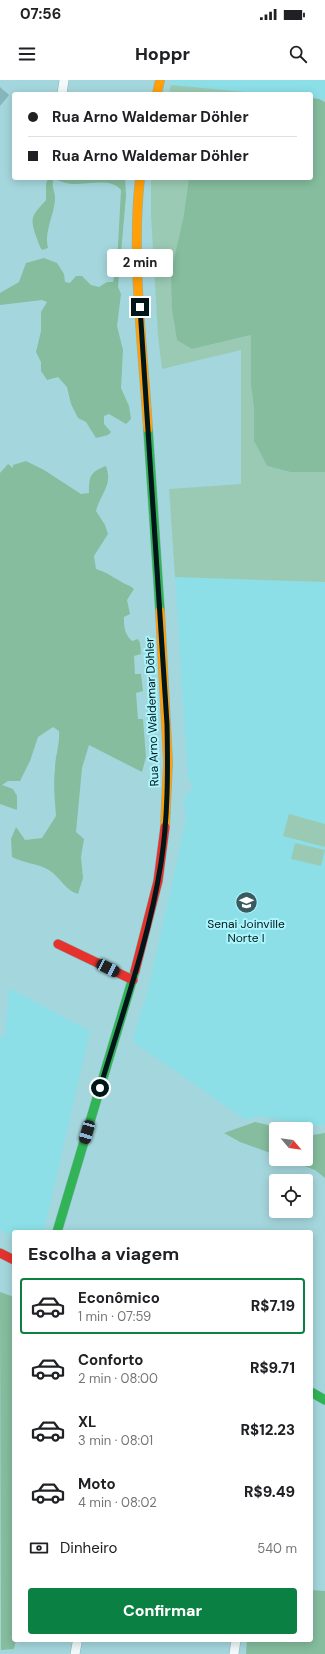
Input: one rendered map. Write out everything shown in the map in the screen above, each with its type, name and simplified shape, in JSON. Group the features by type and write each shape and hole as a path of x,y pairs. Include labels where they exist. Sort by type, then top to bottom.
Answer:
{"main road":[{"path":"157,92 160,80"},
{"name":"Rua Arno Waldemar Döhler","path":"58,1230 133,980 152,908 165,836 168,762 166,709 137,259 137,204 140,180"},
{"path":"58,944 133,980"},
{"path":"0,1253 12,1259"},
{"path":"313,1393 325,1399"}],"street":[{"path":"62,92 64,80"},
{"path":"234,1654 236,1642"},
{"path":"75,1654 77,1643"}],"shaded area":[{"path":"172,80 325,80 325,99 313,98 313,92 246,92 171,85"},
{"path":"325,490 325,1125 313,1125 313,1122 297,1122 258,1116 246,1120 132,1041 149,987 186,820 184,799 195,783 188,781 170,496"},
{"path":"9,988 90,1031 44,1230 12,1230 12,1236 0,1230 0,1037 5,1037"}],"green space":[{"path":"171,85 246,92 169,92"},
{"path":"313,98 325,102 325,472 290,472 267,466 254,441 254,409 251,385 251,335 192,349 177,340 172,309 171,272 183,220 189,180 313,180"},
{"path":"47,180 53,180 55,199 47,236 48,248 42,250 34,229 33,220 35,213 46,200"},
{"path":"56,180 125,180 126,196 118,287 121,294 117,326 123,350 121,388 129,406 131,419 126,424 109,414 104,416 104,424 111,432 108,435 96,438 86,422 78,418 71,404 67,387 58,377 47,380 41,371 41,362 36,352 41,331 41,312 47,302 42,300 0,305 0,293 19,282 26,263 44,258 57,263 64,274 65,282 70,283 76,276 82,276 91,285 99,287 107,282 113,282 117,264 121,190 117,186 98,182 70,184"},
{"path":"151,180 189,180 183,220 192,349 251,335 251,385 254,409 254,441 267,466 290,472 325,472 325,582 175,577 169,489 241,484 241,350 162,369 158,336 151,215"},
{"path":"26,461 44,470 81,494 89,493 89,482 92,475 97,470 106,466 108,479 106,489 96,511 105,525 108,534 94,556 96,569 134,589 127,600 130,614 124,617 124,624 129,638 132,641 138,639 140,643 141,654 134,656 135,674 141,674 143,691 136,693 138,719 143,719 146,757 142,772 89,745 82,768 76,832 84,839 81,857 83,878 78,894 69,889 50,871 41,866 12,857 11,839 16,827 25,840 42,838 56,816 54,781 59,731 53,727 38,737 30,761 20,781 8,781 2,785 13,789 17,796 17,810 0,804 0,473 8,464 13,468 13,465"},
{"path":"289,814 325,824 325,847 283,836"},
{"path":"295,843 325,850 321,866 291,859"},
{"path":"255,1122 269,1125 269,1152 240,1142 224,1133"},
{"path":"325,1133 325,1178 315,1170 304,1166 313,1166 313,1135"},
{"path":"0,1292 12,1296 12,1642 16,1642 14,1649 1,1650"},
{"path":"313,1590 325,1591 325,1654 246,1654 247,1642 313,1642"}],"building":[{"path":"0,87 9,95 0,106"}],"traffic: fast":[{"path":"148,429 160,611"},
{"path":"58,1230 135,971"},
{"path":"313,1393 325,1400"}],"traffic: slow":[{"path":"157,92 160,80"},
{"path":"140,180 137,272 148,429"},
{"path":"160,611 168,762 165,827"}],"traffic: jam":[{"path":"135,971 158,881 165,827"},
{"path":"58,944 133,980"},
{"path":"0,1253 12,1259"}],"place":[{"name":"Senai Joinville Norte I","path":"246,903"}],"route":[{"path":"100,1088 141,952 152,908 162,862 167,798 167,724 140,307"}]}
